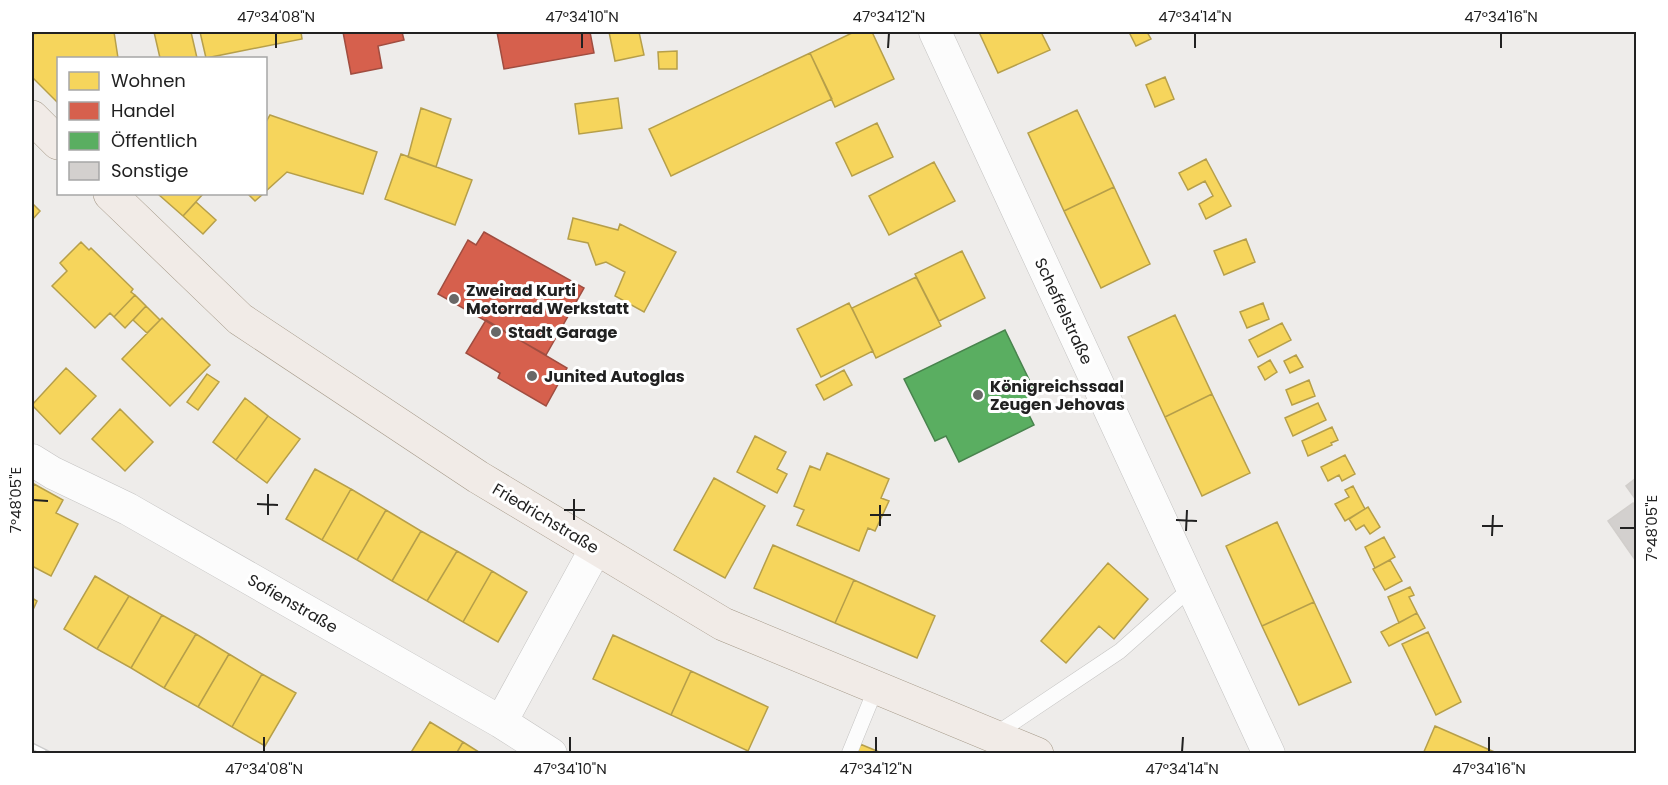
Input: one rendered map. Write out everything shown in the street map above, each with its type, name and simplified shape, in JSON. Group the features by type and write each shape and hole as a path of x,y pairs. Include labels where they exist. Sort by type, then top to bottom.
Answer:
{"main road":[{"path":"32,117 57,142"},
{"name":"Friedrichstraße","path":"111,195 240,319 478,477 723,624 1037,753"}],"street":[{"name":"Scheffelstraße","path":"935,32 1269,753"},
{"name":"Sofienstraße","path":"32,460 128,509 501,722 551,753"},
{"path":"501,722 596,548"}],"lane":[{"path":"993,736 1120,651 1192,587"},
{"path":"849,753 876,688"}],"building: Wohnen":[{"path":"114,32 118,57 57,57 57,102 32,77 32,34"},
{"path":"154,32 191,32 197,57 160,57"},
{"path":"200,32 301,32 302,39 206,57"},
{"path":"609,32 639,32 644,55 615,61"},
{"path":"854,32 872,32 894,79 835,107 810,53"},
{"path":"979,32 1041,32 1050,50 998,73"},
{"path":"1129,32 1147,32 1151,39 1136,46"},
{"path":"677,51 677,69 659,69 658,52"},
{"path":"810,53 832,99 671,176 649,129"},
{"path":"1165,77 1174,99 1155,107 1146,85"},
{"path":"618,98 622,128 579,134 575,104"},
{"path":"421,108 451,119 436,167 408,157"},
{"path":"1077,110 1114,187 1064,211 1028,133"},
{"path":"270,115 377,152 363,194 287,172 267,190 267,120"},
{"path":"877,123 893,157 852,176 836,143"},
{"path":"401,154 472,180 455,225 385,199"},
{"path":"1206,159 1231,206 1206,219 1199,204 1213,196 1205,181 1188,190 1179,173"},
{"path":"934,162 955,201 889,235 869,196"},
{"path":"1114,187 1150,264 1101,288 1064,211"},
{"path":"159,195 202,195 183,216"},
{"path":"249,195 262,195 255,201"},
{"path":"196,202 216,220 203,234 183,216"},
{"path":"32,203 40,211 32,220"},
{"path":"573,218 618,230 620,224 676,252 644,312 615,296 625,272 606,262 596,265 588,243 568,239"},
{"path":"1246,239 1255,262 1224,275 1214,251"},
{"path":"81,242 89,250 91,248 133,289 131,292 135,295 114,317 110,313 95,328 52,286 67,271 60,263"},
{"path":"962,251 985,298 939,321 915,274"},
{"path":"916,277 941,326 876,358 852,308"},
{"path":"135,295 146,306 125,328 114,317"},
{"path":"849,303 873,351 821,377 797,329"},
{"path":"1263,303 1269,319 1247,328 1240,312"},
{"path":"146,306 160,320 147,333 133,320"},
{"path":"1175,315 1212,394 1165,417 1128,337"},
{"path":"162,318 210,365 170,406 122,359"},
{"path":"1282,323 1291,340 1258,357 1249,340"},
{"path":"1296,355 1303,367 1290,373 1284,361"},
{"path":"1270,360 1277,372 1265,380 1258,367"},
{"path":"66,368 96,396 60,434 32,405"},
{"path":"844,370 852,385 824,400 816,385"},
{"path":"207,374 219,382 198,410 187,402"},
{"path":"1309,380 1315,396 1292,405 1286,390"},
{"path":"1212,394 1250,473 1202,496 1165,417"},
{"path":"245,398 268,416 236,460 213,442"},
{"path":"1318,403 1326,420 1293,436 1285,418"},
{"path":"120,409 153,442 125,471 92,439"},
{"path":"268,416 300,439 267,483 236,460"},
{"path":"1332,427 1338,440 1308,456 1302,441"},
{"path":"755,436 786,452 777,469 787,474 777,493 737,472"},
{"path":"827,453 889,479 881,498 889,501 875,531 868,528 859,551 797,525 804,510 794,506 810,466 820,470"},
{"path":"1345,455 1355,474 1342,481 1339,475 1328,481 1321,467"},
{"path":"315,469 351,489 322,540 286,519"},
{"path":"714,478 765,506 725,578 674,550"},
{"path":"34,484 63,500 56,513 78,524 51,576 32,566 32,489"},
{"path":"1353,486 1365,509 1345,521 1335,504 1349,497 1345,490"},
{"path":"351,489 386,510 357,560 322,540"},
{"path":"1368,507 1380,527 1370,534 1364,525 1356,530 1349,519"},
{"path":"386,510 421,531 392,581 357,560"},
{"path":"1277,522 1314,602 1262,626 1226,546"},
{"path":"421,531 457,551 427,601 392,581"},
{"path":"1384,537 1395,557 1375,568 1365,547"},
{"path":"773,545 854,580 835,623 754,588"},
{"path":"457,551 492,571 463,622 427,601"},
{"path":"1390,560 1402,581 1385,590 1373,569"},
{"path":"1108,563 1148,599 1114,639 1099,626 1066,663 1041,641"},
{"path":"492,571 527,592 498,642 463,622"},
{"path":"95,576 129,596 97,649 64,629"},
{"path":"854,580 935,616 917,658 835,623"},
{"path":"1410,587 1414,595 1409,597 1417,613 1399,623 1388,597"},
{"path":"129,596 162,615 131,668 97,649"},
{"path":"32,598 37,601 32,612"},
{"path":"1314,602 1351,682 1299,705 1262,626"},
{"path":"1417,613 1425,628 1389,646 1381,632"},
{"path":"162,615 196,634 164,688 131,668"},
{"path":"1428,632 1461,702 1436,715 1402,644"},
{"path":"196,634 229,654 198,707 164,688"},
{"path":"613,635 691,671 671,715 593,679"},
{"path":"229,654 262,674 232,727 198,707"},
{"path":"691,671 768,707 748,751 671,715"},
{"path":"262,674 296,693 265,746 232,727"},
{"path":"430,722 463,742 456,754 410,754"},
{"path":"1435,726 1499,754 1423,754"},
{"path":"463,742 482,754 456,754"},
{"path":"860,744 884,754 856,754"}],"building: Handel":[{"path":"343,32 402,32 404,40 378,46 382,68 351,74"},
{"path":"497,32 590,32 594,53 504,69"},
{"path":"484,232 584,288 546,355 438,294 468,240 476,245"},
{"path":"486,320 567,368 546,406 498,378 500,373 466,353"}],"building: Öffentlich":[{"path":"1005,330 1037,396 1023,403 1034,425 959,462 946,436 935,441 904,379"}],"building: Sonstige":[{"path":"1636,478 1636,500 1626,486"},
{"path":"1633,503 1636,508 1636,561 1608,521"}],"railway":[{"path":"32,746 48,754"}],"place":[{"name":"Zweirad Kurti Motorrad Werkstatt","path":"454,299"},
{"name":"Stadt Garage","path":"496,332"},
{"name":"Junited Autoglas","path":"532,376"},
{"name":"Königreichssaal Zeugen Jehovas","path":"978,395"}]}
